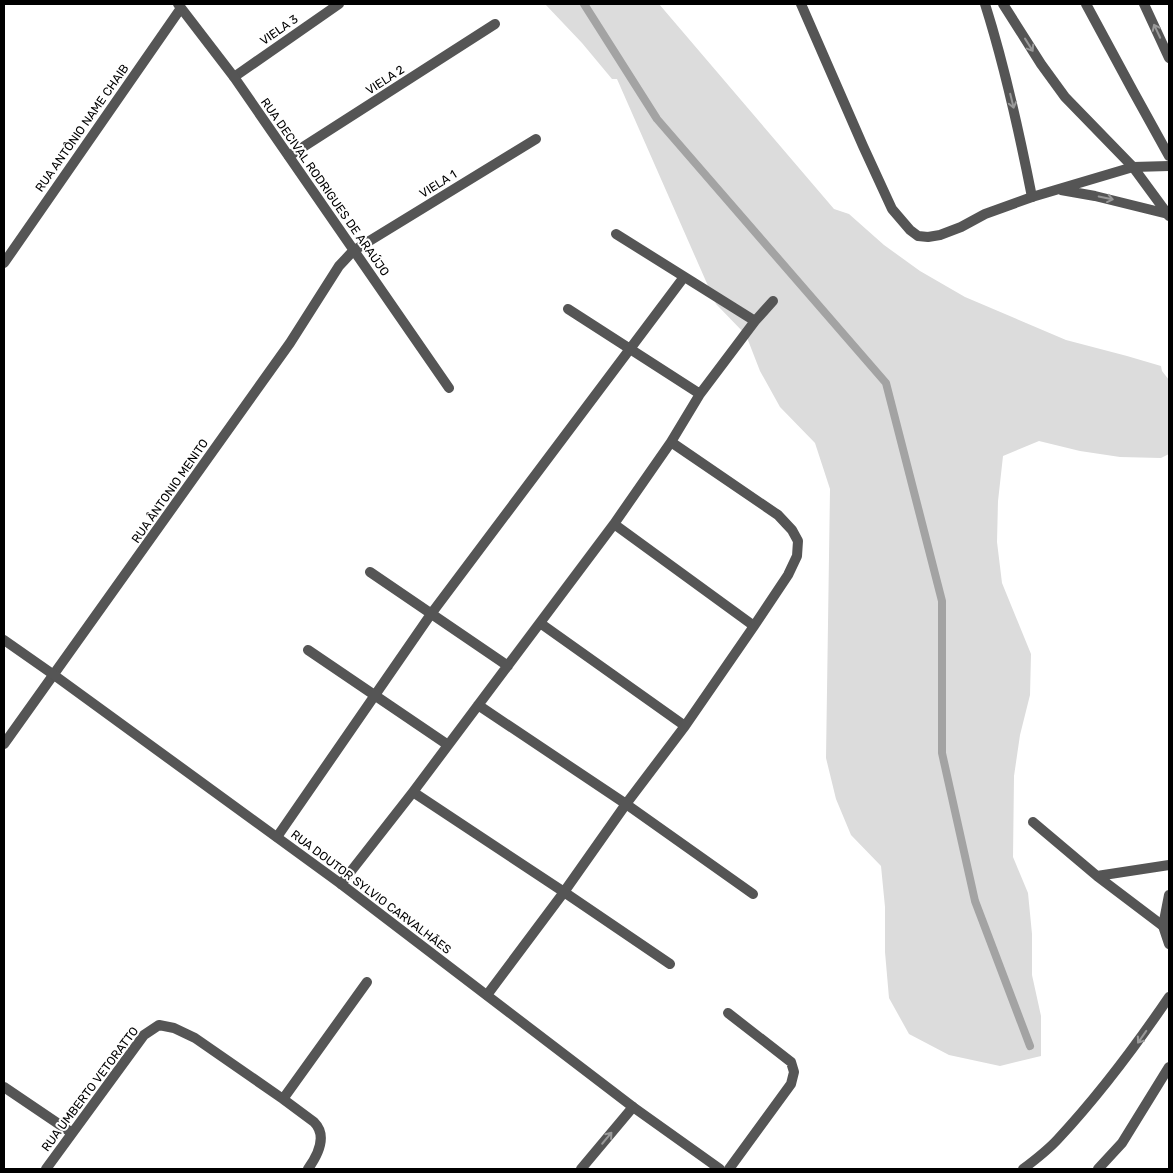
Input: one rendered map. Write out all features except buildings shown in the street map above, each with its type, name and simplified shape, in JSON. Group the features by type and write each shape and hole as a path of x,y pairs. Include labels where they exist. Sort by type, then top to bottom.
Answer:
{"street":[{"name":"VIELA 3","path":"234,77 339,4"},
{"path":"801,4 892,209 910,230 918,236 940,235 1032,196 1133,167 1169,166"},
{"path":"984,4 996,40 1018,126 1032,196"},
{"path":"1003,4 1041,64 1066,97 1133,167 1168,215"},
{"path":"1086,4 1169,156"},
{"path":"1144,4 1169,58"},
{"name":"RUA DECIVAL RODRIGUES DE ARAÚJO","path":"182,5 449,388"},
{"name":"RUA ANTÔNIO NAME CHAIB","path":"4,263 182,5"},
{"name":"VIELA 2","path":"289,156 495,24"},
{"name":"VIELA 1","path":"353,251 536,139"},
{"path":"1058,190 1095,196 1168,215"},
{"path":"616,234 755,321"},
{"name":"RUA ÂNTONIO MENITO","path":"4,744 290,343 334,273 353,251"},
{"path":"277,837 432,614 684,277"},
{"path":"341,884 413,792 614,524 671,442 700,394 755,321 773,301"},
{"path":"568,309 700,394"},
{"path":"487,996 685,726 754,626 797,556 798,541 792,530 778,515 671,442"},
{"path":"614,524 754,626"},
{"path":"370,572 508,666"},
{"path":"540,623 685,726"},
{"name":"RUA DOUTOR SYLVIO CARVALHÃES","path":"4,640 341,884 633,1107 720,1169"},
{"path":"308,650 448,745"},
{"path":"478,705 626,804 753,894"},
{"path":"413,792 670,964"},
{"path":"1033,822 1097,876 1163,926"},
{"path":"1097,876 1169,864"},
{"path":"1169,895 1163,926 1169,944"},
{"path":"283,1098 367,982"},
{"path":"1023,1169 1057,1141 1106,1084 1140,1040 1169,997"},
{"path":"728,1013 792,1062 794,1072 791,1084 729,1169"},
{"name":"RUA UMBERTO VETORATTO","path":"46,1169 144,1035 159,1025 174,1028 195,1038 283,1098 314,1122 321,1132 321,1145 308,1169"},
{"path":"1098,1169 1122,1143 1169,1067"},
{"path":"4,1087 72,1133"},
{"path":"580,1169 633,1107"}],"shaded area":[{"path":"545,4 659,4 834,209 849,214 884,245 920,271 965,297 1066,340 1161,366 1162,371 1169,380 1169,454 1161,458 1120,457 1080,451 1039,441 1003,456 998,501 997,542 1002,583 1031,654 1030,695 1020,735 1014,776 1013,857 1028,893 1032,934 1032,975 1041,1016 1041,1056 1000,1066 949,1055 909,1034 889,998 885,952 885,907 881,866 851,835 836,799 826,758 830,489 815,443 780,407 760,371 746,335 716,304 617,79 612,79 582,43"}],"waterway":[{"path":"584,4 657,119 886,383 942,601 942,753 975,901 1030,1046"}]}
